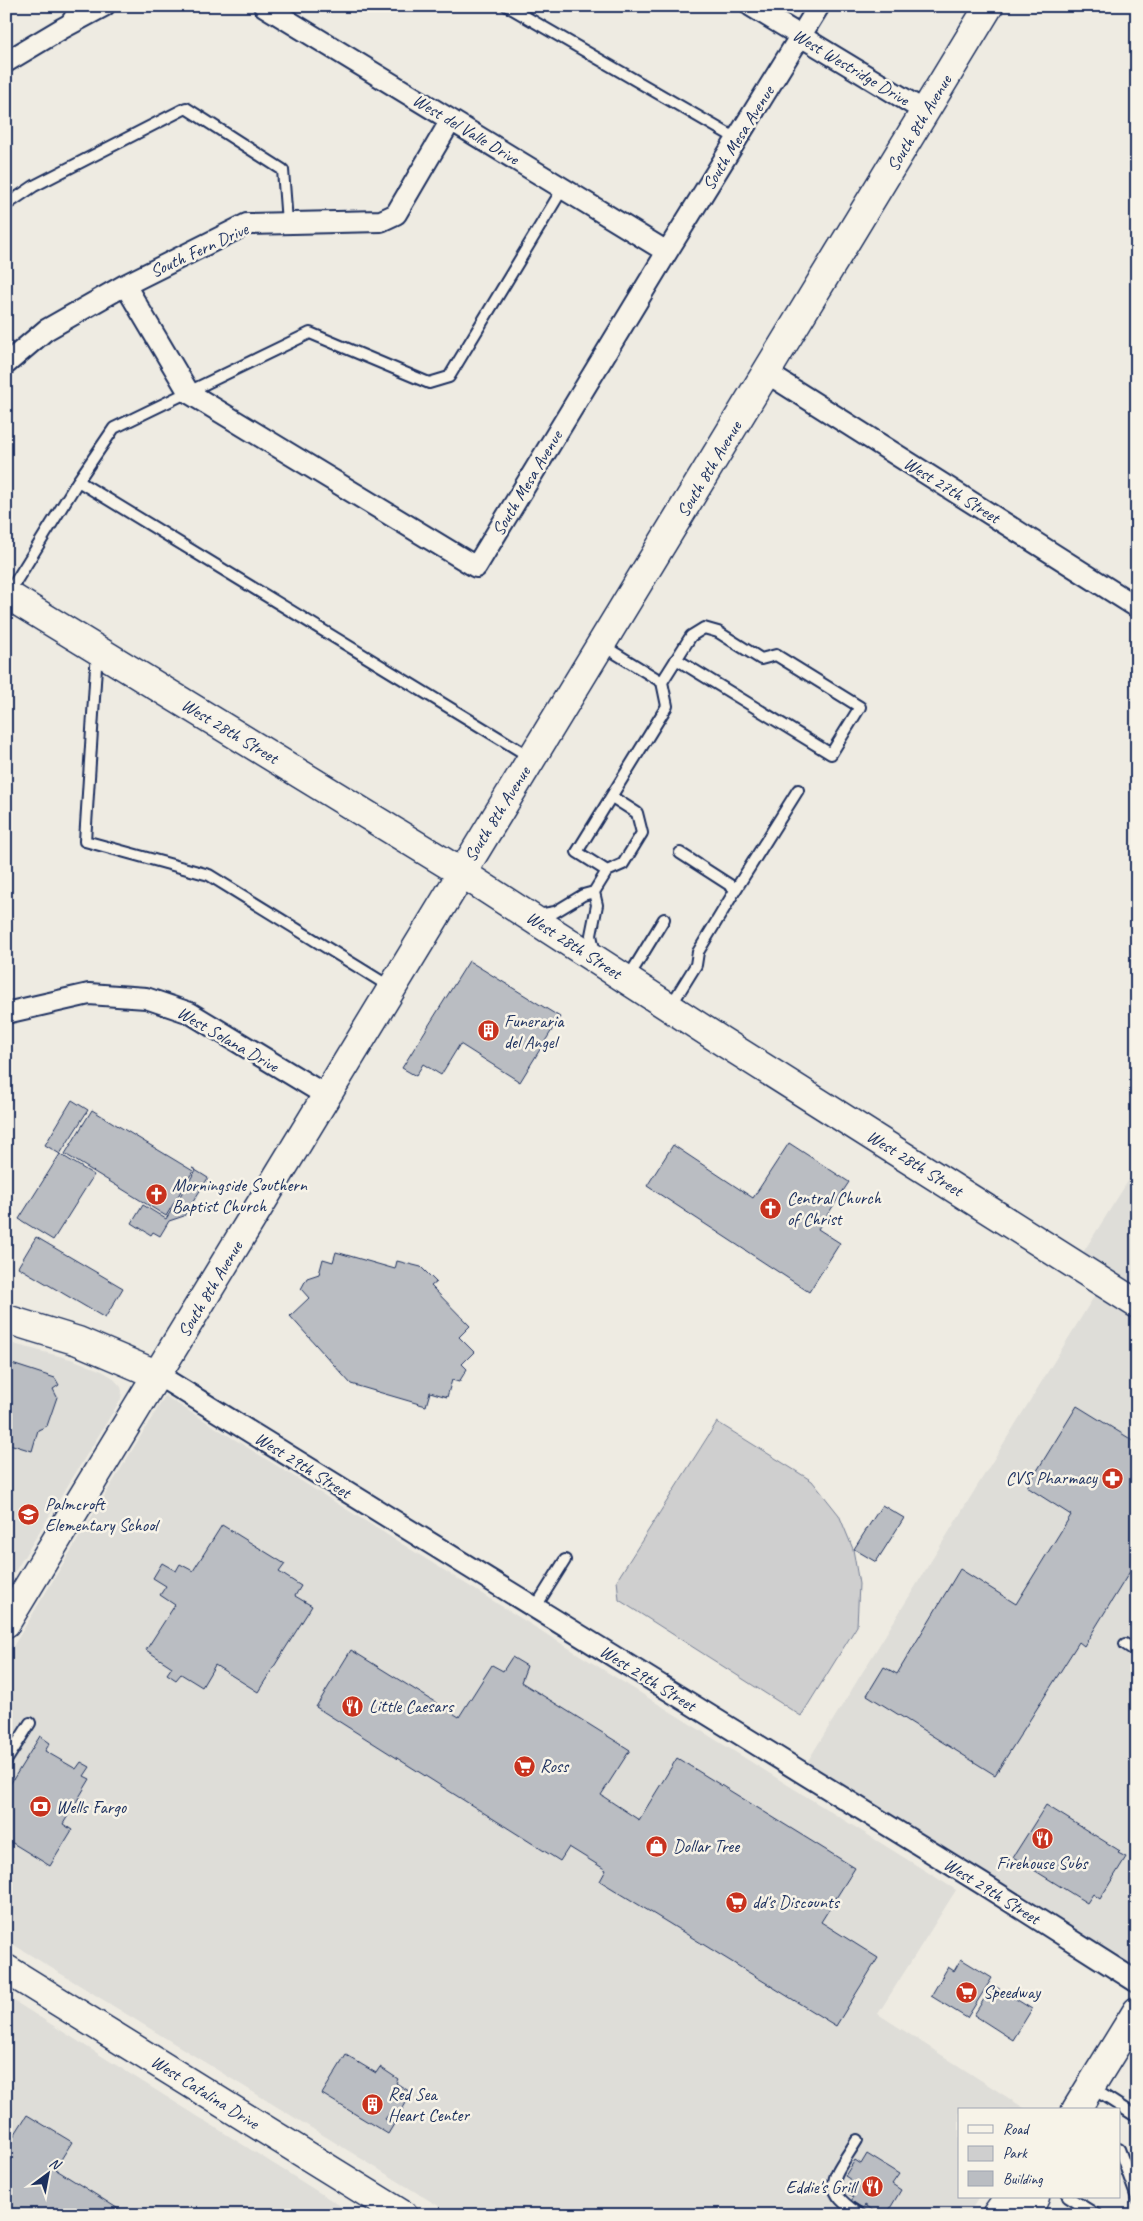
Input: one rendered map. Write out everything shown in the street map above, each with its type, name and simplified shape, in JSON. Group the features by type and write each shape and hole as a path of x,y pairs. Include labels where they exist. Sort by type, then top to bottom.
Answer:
{"street":[{"path":"6,62 104,6"},
{"name":"West del Valle Drive","path":"264,6 667,252"},
{"name":"West Westridge Drive","path":"751,6 926,112"},
{"name":"South Mesa Avenue","path":"125,285 189,393 476,567 819,6"},
{"name":"South 8th Avenue","path":"6,1623 989,6"},
{"name":"South Fern Drive","path":"6,364 46,330 125,285 247,224 381,222 396,214 451,120"},
{"name":"West 27th Street","path":"767,373 1137,607"},
{"name":"West 28th Street","path":"7,594 462,872 670,1007 1137,1304"},
{"name":"West Solana Drive","path":"6,1013 89,994 146,998 190,1013 327,1096"},
{"path":"6,1319 78,1341 158,1375"},
{"name":"West 29th Street","path":"158,1375 990,1888 1137,1982"},
{"name":"West Catalina Drive","path":"6,1969 403,2215"},
{"path":"1077,2108 1137,2012"},
{"path":"996,2215 1008,2198"},
{"path":"1027,2215 1035,2198"}],"lane":[{"path":"63,28 76,6"},
{"path":"507,6 737,139"},
{"path":"6,205 34,186 186,108 283,170 288,222"},
{"path":"7,594 78,481 114,428 310,333 429,383 449,377 563,188"},
{"path":"78,481 532,758"},
{"path":"607,871 577,852 667,706 662,682 676,659 690,636 704,628 718,632 761,658 776,655 860,707 831,754 676,659"},
{"path":"601,645 662,682"},
{"path":"97,650 85,841 209,875 392,988"},
{"path":"670,1007 696,965 698,952 798,790"},
{"path":"530,917 554,912 582,895 594,892 607,871 623,864 642,833 637,813 612,797"},
{"path":"680,853 736,889"},
{"path":"594,892 597,905 591,935 597,959"},
{"path":"627,979 664,919"},
{"path":"535,1608 565,1560"},
{"path":"1125,1644 1137,1652"},
{"path":"6,1761 30,1722"},
{"path":"1090,2087 1119,2108"},
{"path":"1120,2109 1137,2118"},
{"path":"857,2140 836,2175 833,2186 838,2198 861,2215"},
{"path":"1120,2152 1137,2198"},
{"path":"1070,2198 1097,2215"}],"shaded area":[{"path":"1137,1167 1137,1982 801,1772 1103,1282 1075,1265"},
{"name":"Palmcroft Elementary School","path":"6,1342 74,1360 102,1371 112,1377 121,1387 122,1391 121,1399 6,1586"},
{"path":"165,1396 956,1890 878,2014 1024,2108 958,2108 958,2198 978,2198 968,2215 453,2215 6,1940 6,1658"},
{"path":"6,1996 355,2215 6,2215"}],"green space":[{"path":"717,1422 812,1481 839,1515 853,1549 859,1584 857,1626 801,1716 619,1600 617,1580"}],"building":[{"name":"Funeraria del Angel","path":"469,961 560,1017 520,1082 460,1044 441,1075 423,1064 416,1076 402,1068"},
{"path":"72,1100 88,1110 60,1154 45,1145"},
{"path":"92,1110 193,1171 166,1216 65,1154"},
{"path":"789,1143 849,1182 818,1229 840,1243 809,1292 647,1186 673,1145 753,1198"},
{"path":"60,1154 94,1175 53,1240 19,1219"},
{"path":"196,1170 208,1178 184,1216 169,1221 160,1236 153,1232 151,1235 132,1223 143,1205 166,1219"},
{"path":"36,1237 123,1288 105,1318 18,1267"},
{"path":"336,1252 395,1269 397,1261 421,1267 436,1282 431,1286 470,1326 459,1337 474,1352 462,1364 467,1369 459,1382 452,1380 447,1397 430,1392 426,1406 351,1384 290,1316 309,1298 301,1289 307,1278 319,1274 323,1259 333,1262"},
{"path":"6,1362 55,1378 59,1385 53,1389 57,1397 47,1426 38,1430 32,1451 6,1443"},
{"path":"1077,1406 1137,1443 1137,1545 1133,1551 1137,1553 1137,1560 1084,1646 1079,1642 995,1775 867,1695 884,1667 897,1674 960,1569 1016,1604 1071,1515 1027,1487"},
{"path":"882,1505 904,1518 876,1562 854,1549"},
{"path":"222,1525 285,1564 279,1572 301,1586 295,1596 312,1606 258,1692 215,1665 202,1687 181,1674 176,1680 167,1674 172,1667 146,1650 175,1605 160,1595 166,1586 153,1578 162,1563 176,1571 180,1564 193,1571"},
{"path":"351,1650 459,1717 492,1665 503,1671 512,1657 527,1666 521,1682 630,1750 601,1795 639,1820 677,1758 855,1868 821,1922 878,1958 836,2026 600,1881 606,1870 569,1847 560,1861 316,1707"},
{"name":"Wells Fargo","path":"40,1736 50,1743 45,1751 76,1769 81,1762 90,1767 84,1776 90,1779 63,1824 72,1830 50,1866 6,1839 6,1791"},
{"path":"1046,1805 1120,1851 1118,1853 1126,1857 1100,1899 1093,1894 1087,1903 1013,1857"},
{"path":"961,1959 992,1978 967,2018 931,1996 948,1967 954,1971"},
{"path":"993,1985 1032,2009 1013,2040 974,2015"},
{"name":"Red Sea Heart Center","path":"346,2055 376,2073 380,2067 398,2079 396,2083 412,2093 397,2118 389,2114 385,2119 394,2124 388,2134 322,2094"},
{"path":"27,2115 72,2142 55,2169 128,2215 6,2215 6,2148"},
{"name":"Eddie's Grill","path":"867,2154 899,2174 892,2184 901,2190 886,2215 881,2215 865,2205 863,2208 851,2201 854,2197 844,2191 851,2180 845,2176 855,2160 861,2164"},
{"path":"138,2210 146,2215 134,2215"}],"place":[{"name":"Funeraria del Angel","path":"488,1031"},
{"name":"Morningside Southern Baptist Church","path":"156,1195"},
{"name":"Central Church of Christ","path":"771,1208"},
{"name":"CVS Pharmacy","path":"1113,1478"},
{"name":"Palmcroft Elementary School","path":"29,1514"},
{"name":"Little Caesars","path":"353,1706"},
{"name":"Ross","path":"524,1766"},
{"name":"Wells Fargo","path":"40,1807"},
{"name":"Firehouse Subs","path":"1042,1838"},
{"name":"Dollar Tree","path":"657,1846"},
{"name":"dd's Discounts","path":"736,1902"},
{"name":"Speedway","path":"967,1992"},
{"name":"Red Sea Heart Center","path":"372,2104"},
{"name":"Eddie's Grill","path":"872,2187"}]}
